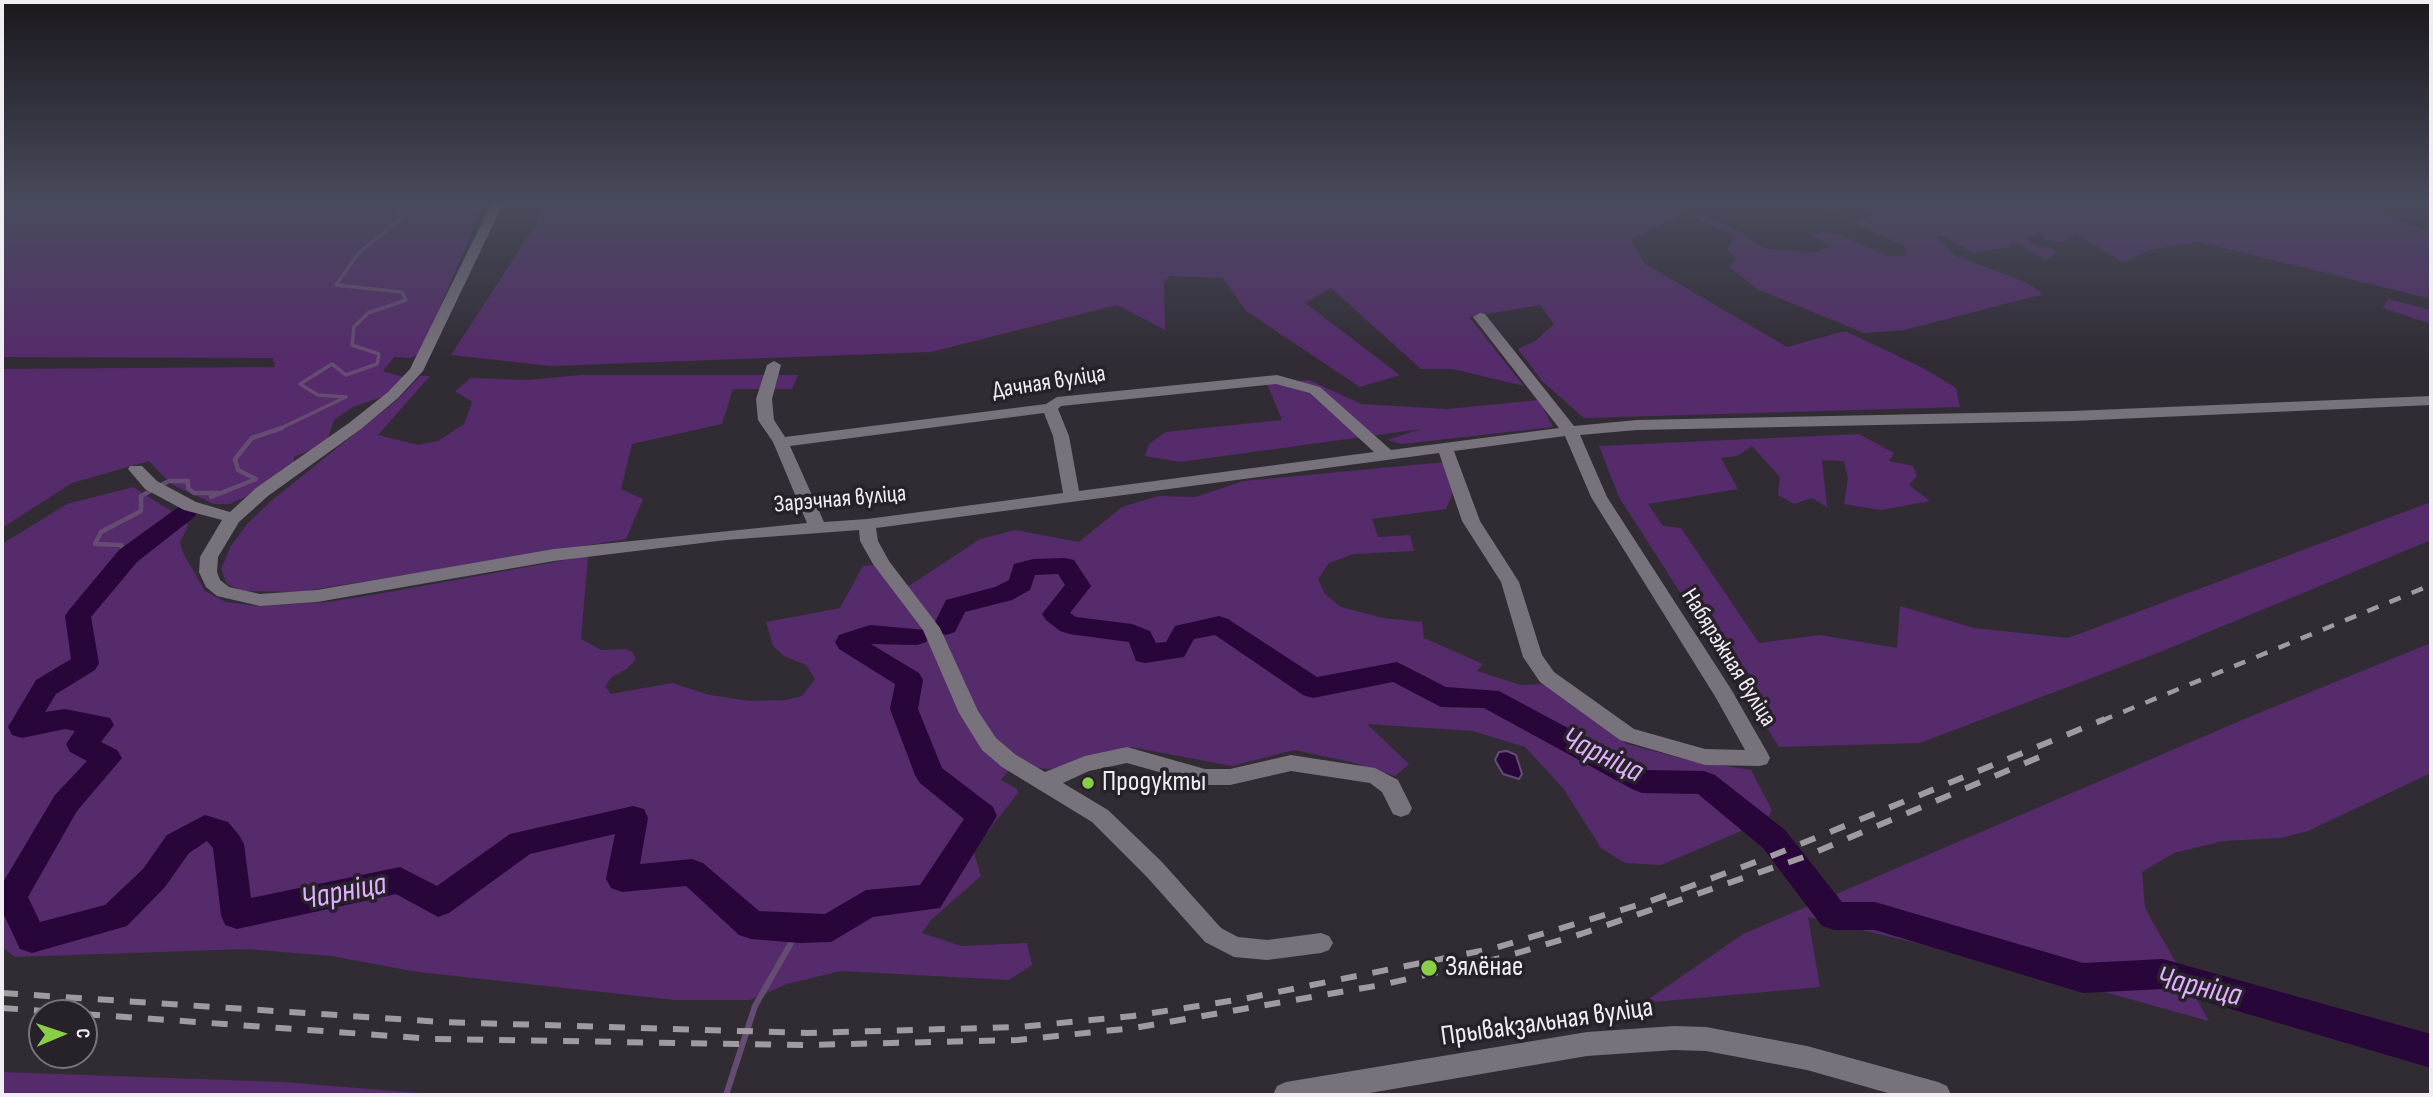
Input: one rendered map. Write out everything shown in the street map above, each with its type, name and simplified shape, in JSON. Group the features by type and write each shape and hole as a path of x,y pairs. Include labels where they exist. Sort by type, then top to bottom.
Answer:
{"street":[{"name":"Зарэчная вуліца","path":"472,255 416,371 374,411 289,471 233,518 209,557 208,572 212,583 223,592 260,600 349,592 554,555 867,524 1570,431 1725,421 2072,416 2431,401"},
{"name":"Набярэжная вуліца","path":"1445,448 1471,521 1510,582 1533,657 1547,677 1627,735 1704,757 1760,758 1724,694 1600,497 1570,431 1479,317"},
{"path":"774,365 764,399 766,420 780,442 818,528"},
{"name":"Дачная вуліца","path":"780,442 1050,408 1057,402 1267,379 1286,381 1322,396 1388,456"},
{"path":"1050,408 1061,436 1072,497"},
{"path":"136,469 155,488 190,506 233,518"},
{"path":"867,524 869,541 882,564 931,628 969,713 989,744 1009,761 1100,816 1154,869 1213,935 1234,947 1267,950 1321,943"},
{"path":"1044,782 1068,770 1117,756 1138,757 1205,777 1230,777 1291,763 1375,776 1390,786 1401,808"},
{"name":"Прывакзальная вуліца","path":"1286,1095 1587,1044 1674,1038 1706,1040 1807,1058 1938,1095"}],"shaded area":[{"path":"2,255 462,255 420,354 410,358 394,357 383,371 403,377 385,396 353,407 334,420 326,443 294,457 294,465 258,491 230,504 214,504 171,484 149,461 72,483 2,528 2,369 275,367 273,358 2,357"},
{"path":"516,255 1640,255 1644,263 1787,347 1845,331 1923,368 1956,388 1960,407 1584,418 1542,381 1518,349 1535,341 1554,324 1540,305 1469,317 1524,386 1453,369 1421,369 1331,288 1305,303 1400,375 1360,387 1246,311 1223,278 1170,276 1164,283 1165,330 1117,305 931,352 551,366 451,355"},
{"path":"1733,255 1955,255 2025,282 2044,294 1904,330 1864,333 1757,289 1729,267 1737,259"},
{"path":"2037,255 2053,255 2045,260"},
{"path":"2111,255 2139,255 2123,262"},
{"path":"2253,255 2431,255 2431,299"},
{"path":"2388,299 2431,310 2431,324 2383,308"},
{"path":"580,375 798,375 792,389 733,389 722,424 632,444 621,489 643,499 626,539 299,592 243,591 227,584 221,569 231,546 247,524 272,500 397,400 420,376 430,376 378,435 418,445 438,441 464,424 472,402 455,391 471,378 528,380"},
{"path":"1309,380 1361,404 1447,409 1539,400 1553,427 1402,444 1387,440 1421,429 1180,462 1145,456 1149,444 1166,432 1282,420 1267,384"},
{"path":"1859,434 1894,453 1889,461 1913,466 1917,476 1909,485 1930,501 1881,510 1844,504 1848,478 1844,461 1822,460 1827,507 1812,498 1794,504 1778,495 1780,477 1752,446 1737,456 1721,458 1738,489 1648,504 1663,526 1681,528 1759,643 1820,635 1897,648 1900,606 1974,628 2068,638 2431,502 2431,540 2160,652 1920,743 1779,747 1619,497 1599,446"},
{"path":"1445,462 1455,487 1446,509 1372,519 1378,537 1410,535 1414,551 1353,554 1329,563 1318,579 1325,594 1341,607 1383,618 1422,622 1424,638 1483,664 1477,671 1521,685 1552,684 1627,744 1687,760 1751,770 1772,810 1767,820 1661,865 1625,863 1601,848 1563,788 1525,747 1473,731 1367,724 1409,764 1395,776 1351,762 1294,750 1232,766 1131,747 1051,769 1012,766 1001,780 1017,789 1018,793 973,850 981,876 931,920 922,933 961,946 1027,943 1032,965 1009,980 841,971 787,984 750,1000 675,1000 418,972 331,956 246,949 15,957 2,947 2,544 67,504 133,487 184,519 188,526 180,542 183,553 205,591 226,602 257,606 328,602 588,556 581,639 601,650 625,649 632,652 636,659 628,668 612,677 605,686 611,694 672,683 710,695 750,701 786,700 802,696 815,679 806,665 784,656 773,646 766,622 840,608 863,566 882,564 909,586 980,539 1015,530 1079,542 1122,507 1158,496 1195,497 1244,481"},
{"path":"2431,643 2431,773 2308,831 2280,838 2223,841 2174,853 2142,872 2145,908 2209,1021 1999,963 1808,917 1820,987 1643,1003 1743,934 2249,717"},
{"path":"1507,751 1516,755 1522,774 1519,779 1503,774 1495,760 1499,752"},
{"path":"2,1072 283,1082 444,1095 2,1095"}],"waterway":[{"name":"Чарніца","path":"279,429 346,397 318,395 300,384 332,364 346,375 377,364 379,354 352,345 354,327 368,313 406,300 402,292 336,285 357,255"},
{"name":"Чарніца","path":"211,497 256,479 238,470 235,459 252,438 279,429"},
{"name":"Чарніца","path":"128,556 121,545 95,544 101,532 141,511 141,496 169,481 188,481 188,488 194,493 218,493"},
{"name":"Чарніца","path":"185,513 128,556 78,616 85,663 46,687 22,727 65,719 100,725 80,744 107,758 66,803 11,897 32,939 115,916 154,878 178,844 205,827 217,831 228,844 237,915 400,880 438,903 521,843 633,818 622,879 692,872 751,925 799,929 831,928 866,904 929,898 982,816 930,775 904,709 909,680 848,642 870,634 917,636"},
{"name":"Чарніца","path":"946,626 955,606 1003,594 1021,584 1023,570 1065,566 1078,586 1055,614 1069,625 1123,630 1141,637 1145,654 1175,650 1184,632 1219,625 1313,688 1397,672 1441,697 1489,698 1642,781 1704,783 1759,824 1774,839 1834,916 1875,916 2083,978 2163,974 2431,1051"},
{"path":"726,1095 755,1006 799,929"}],"railway":[{"path":"2101,721 2431,585"},
{"path":"2,993 442,1022 807,1033 1019,1027 1133,1016 1243,999 1495,948 1648,902 1769,857 2105,719"},
{"path":"98,1015 434,1039 804,1045 1018,1040 1134,1028 1381,985 1500,958 1581,934 1804,857 2044,755"},
{"path":"2,1008 28,1010"}],"place":[{"name":"Продукты","path":"1088,783"},
{"name":"Зялёнае","path":"1429,968"}]}
